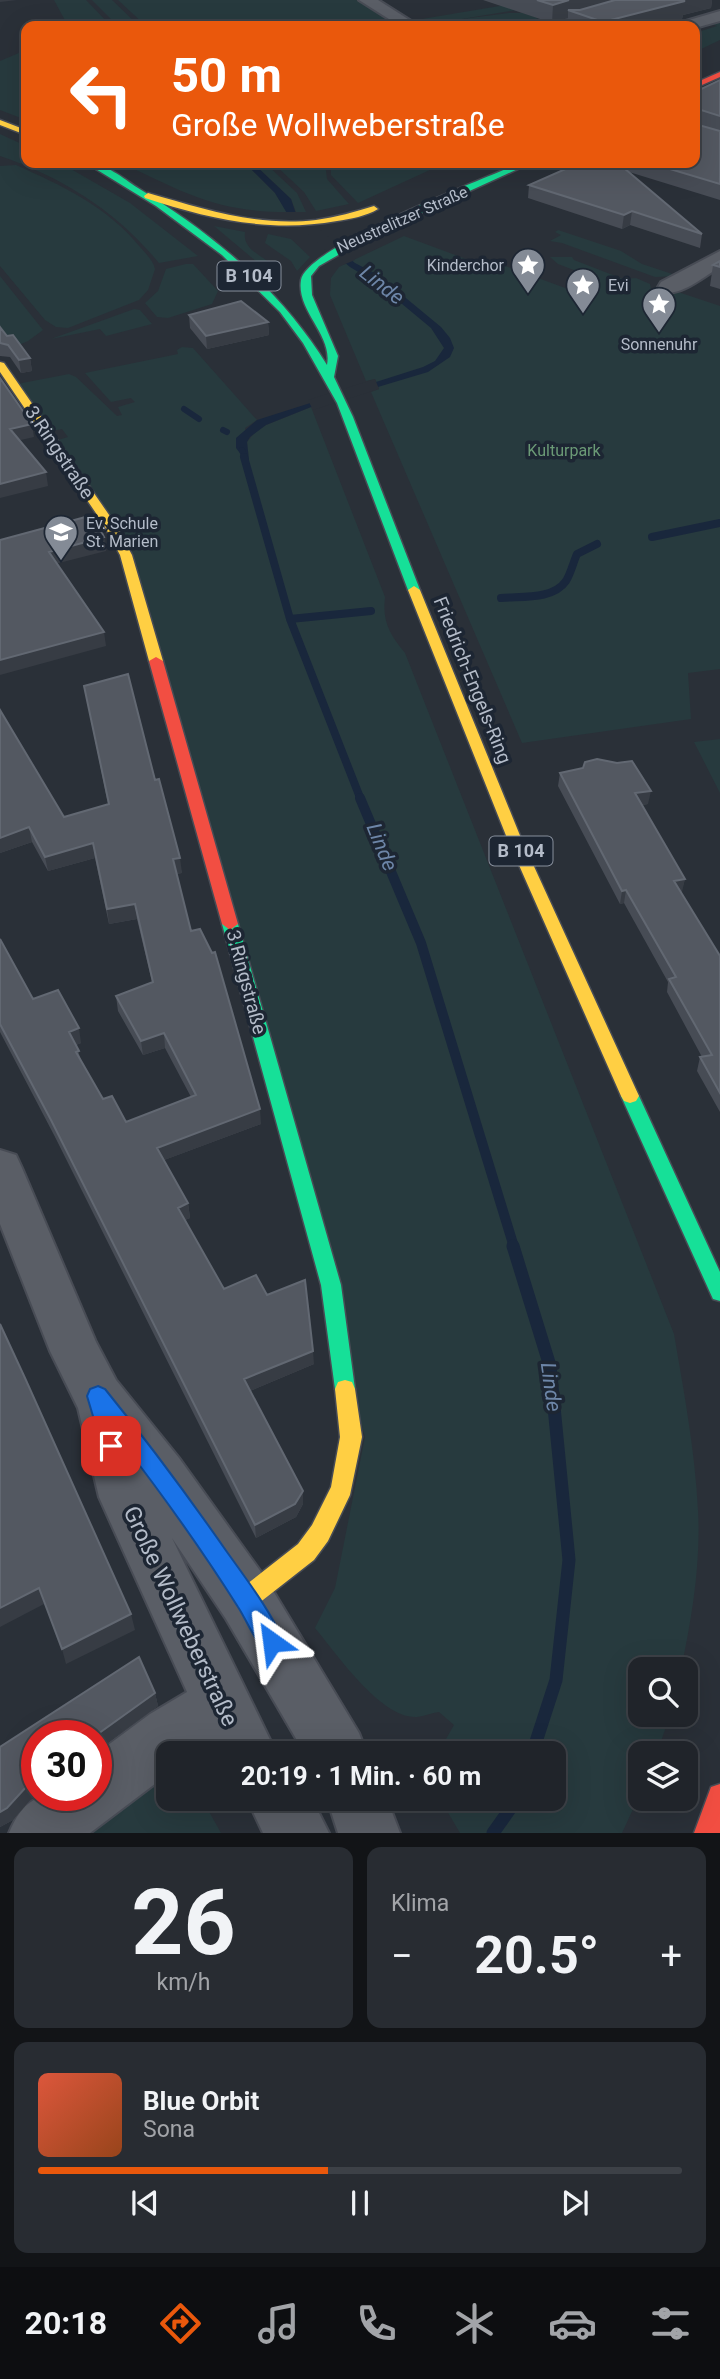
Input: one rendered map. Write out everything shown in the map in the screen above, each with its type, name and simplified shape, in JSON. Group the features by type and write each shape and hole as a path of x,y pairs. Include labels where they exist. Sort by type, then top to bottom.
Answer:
{"main road":[{"path":"700,66 720,58"},
{"path":"700,84 720,74"},
{"path":"0,122 21,131"},
{"name":"Friedrich-Engels-Ring","path":"99,168 148,196 187,223 266,291 292,321 335,390 486,772 583,996 652,1138 720,1293"},
{"name":"Neustrelitzer Straße","path":"335,390 333,357 307,296 304,280 311,266 333,250 516,168"},
{"name":"Neustrelitzer Straße","path":"148,196 235,221 296,227 345,220 385,205"},
{"name":"3.Ringstraße","path":"1,367 110,525 126,555 331,1285 351,1437 342,1488 320,1533 306,1552 246,1598"},
{"path":"707,1833 720,1796"}],"street":[{"path":"367,0 403,21"},
{"path":"578,21 648,0"},
{"path":"700,22 720,16"},
{"path":"669,286 720,258"},
{"name":"Große Wollweberstraße","path":"0,1168 75,1351 98,1396 160,1475 246,1598 330,1741"},
{"name":"Große Wollweberstraße","path":"98,1396 125,1497 235,1729"},
{"path":"112,1779 171,1735 235,1729"},
{"path":"40,1833 70,1811"},
{"path":"284,1811 298,1833"},
{"path":"361,1811 369,1833"}],"green space":[{"path":"54,0 86,0 106,21 65,21"},
{"path":"92,0 112,0 134,21 113,21"},
{"path":"118,0 359,0 394,21 141,21"},
{"path":"518,3 516,10 462,19 509,13 523,13 538,18 533,21 416,20"},
{"path":"567,16 572,21 545,21"},
{"path":"720,18 720,40 700,50 700,31 717,26 707,22"},
{"path":"21,52 21,118 0,110 0,61"},
{"path":"0,134 21,144 21,164 0,156"},
{"path":"16,165 50,181 83,198 113,220 153,263 155,269 148,290 139,300 68,328 56,327 45,320 0,266 0,166"},
{"path":"30,168 69,168 130,203 198,256 159,263 107,212"},
{"path":"132,168 250,168 275,193 287,212 219,204 182,191"},
{"path":"258,168 270,168 297,193 306,212 296,212 291,199"},
{"path":"278,168 326,168 327,179 349,204 316,211 304,192"},
{"path":"434,168 358,203 331,175 331,169"},
{"path":"214,226 245,232 248,245 273,266 277,271 276,278"},
{"path":"558,230 621,251 642,264 678,276 655,277 550,241 561,235 555,232"},
{"path":"268,234 291,239 310,257 297,271 291,261 265,243"},
{"name":"Kulturpark","path":"404,236 485,266 494,262 576,292 600,280 558,264 550,257 572,257 623,279 636,278 650,284 651,289 645,294 654,297 669,289 720,306 720,669 688,673 691,719 522,743 371,392 379,389 375,379 366,381 330,295 331,278 339,267"},
{"path":"193,264 218,291 212,304 168,318 157,317 145,303 158,291 166,269"},
{"path":"0,276 43,330 28,341 0,353"},
{"path":"134,309 140,310 152,324 106,336 100,329 51,339"},
{"path":"182,347 193,348 257,420 245,428 249,460 247,442 256,431 311,407 385,597 388,628 405,653 674,1334 697,1488 699,1530 695,1590 683,1657 628,1657 628,1727 666,1727 661,1741 628,1741 628,1811 632,1811 622,1833 460,1833 447,1811 566,1811 566,1741 445,1741 454,1725 439,1712 417,1717 403,1715 389,1708 347,1668 315,1628 335,1588 365,1437 132,554 58,440 68,437 62,429 52,431 17,384 69,374 76,377 117,416 122,415 118,407 135,402 131,398 111,402 85,373 178,354 177,350"},
{"path":"720,739 720,793 694,742"},
{"path":"156,1773 156,1811 209,1811 221,1833 85,1833"}],"water":[{"path":"250,168 258,168 291,199 296,214 355,263 378,275 441,327 454,348 450,357 428,372 311,407 266,425 247,442 249,460 246,461 236,448 236,438 257,420 423,367 435,361 444,348 431,328 378,284 350,267 288,215 275,193"}],"pier":[{"path":"283,212 299,212 355,260 343,265"},
{"path":"375,379 379,389 313,410 308,400"}],"building":[{"path":"537,0 569,0 553,5"},
{"path":"615,0 685,1 607,21 568,10 580,10"},
{"path":"720,80 720,116 700,110 700,90"},
{"path":"700,125 720,131 720,184 667,168 700,168"},
{"path":"568,168 624,168 702,234 632,211 624,215 529,185"},
{"path":"241,301 268,322 206,336 189,315"},
{"path":"0,327 7,336 13,335 30,358 19,360 8,345 0,343"},
{"path":"0,378 32,424 10,429 46,472 0,484"},
{"path":"93,515 104,537 49,552 104,632 0,660 0,540"},
{"path":"128,674 155,780 159,779 180,858 173,859 191,931 200,929 212,953 215,952 260,1109 157,1148 188,1203 178,1208 224,1289 256,1275 267,1295 305,1280 313,1351 244,1379 303,1491 295,1504 255,1525 0,1024 0,939 33,999 58,990 79,1028 69,1032 79,1051 76,1052 103,1099 112,1096 126,1122 196,1095 164,1033 141,1041 116,996 153,982 135,904 107,909 93,843 45,857 29,827 0,838 0,710 64,817 109,804 84,686"},
{"path":"597,759 617,763 632,761 651,791 635,793 685,879 674,881 720,956 720,1093 700,1057 712,1055 669,979 676,977 626,890 622,891 560,773 583,768 585,762"},
{"path":"0,1324 131,1614 62,1649 39,1588 0,1608"},
{"path":"139,1657 155,1693 112,1724 112,1720 42,1720"},
{"path":"21,1733 21,1793 0,1812 0,1747"}],"waterway":[{"path":"184,409 199,419"},
{"path":"223,430 227,432"},
{"name":"Linde","path":"242,450 245,459"},
{"name":"Linde","path":"244,457 290,619"},
{"path":"652,537 720,523"},
{"path":"501,598 536,596 553,591 566,581 577,554 597,544"},
{"path":"290,619 371,611"},
{"name":"Linde","path":"290,619 361,800"},
{"name":"Linde","path":"360,798 421,943 514,1247"},
{"name":"Linde","path":"513,1246 550,1366 569,1560 556,1680 536,1741"},
{"name":"Linde","path":"493,1833 509,1811"}],"traffic: fast":[{"path":"99,168 159,204 225,253 283,310 308,342 342,403 414,590"},
{"path":"329,377 333,356 311,306 305,285 306,276 316,264 370,233 515,168"},
{"path":"230,924 331,1285 345,1389"},
{"path":"630,1096 720,1293"}],"traffic: slow":[{"path":"0,122 21,131"},
{"path":"148,196 205,213 260,223 316,223 374,209"},
{"path":"0,365 110,525 126,555 156,661"},
{"path":"414,590 514,838 630,1096"},
{"path":"246,1599 306,1552 320,1533 342,1488 351,1437 345,1389"}],"traffic: jam":[{"path":"700,84 720,74"},
{"path":"156,661 230,924"},
{"path":"707,1833 720,1796"}],"place":[{"name":"Kinderchor","path":"528,295"},
{"name":"Evi","path":"583,315"},
{"name":"Sonnenuhr","path":"659,334"},
{"name":"Ev. Schule St. Marien","path":"61,562"}],"route":[{"path":"111,1446 98,1396 160,1475 246,1598 272,1642"}]}
